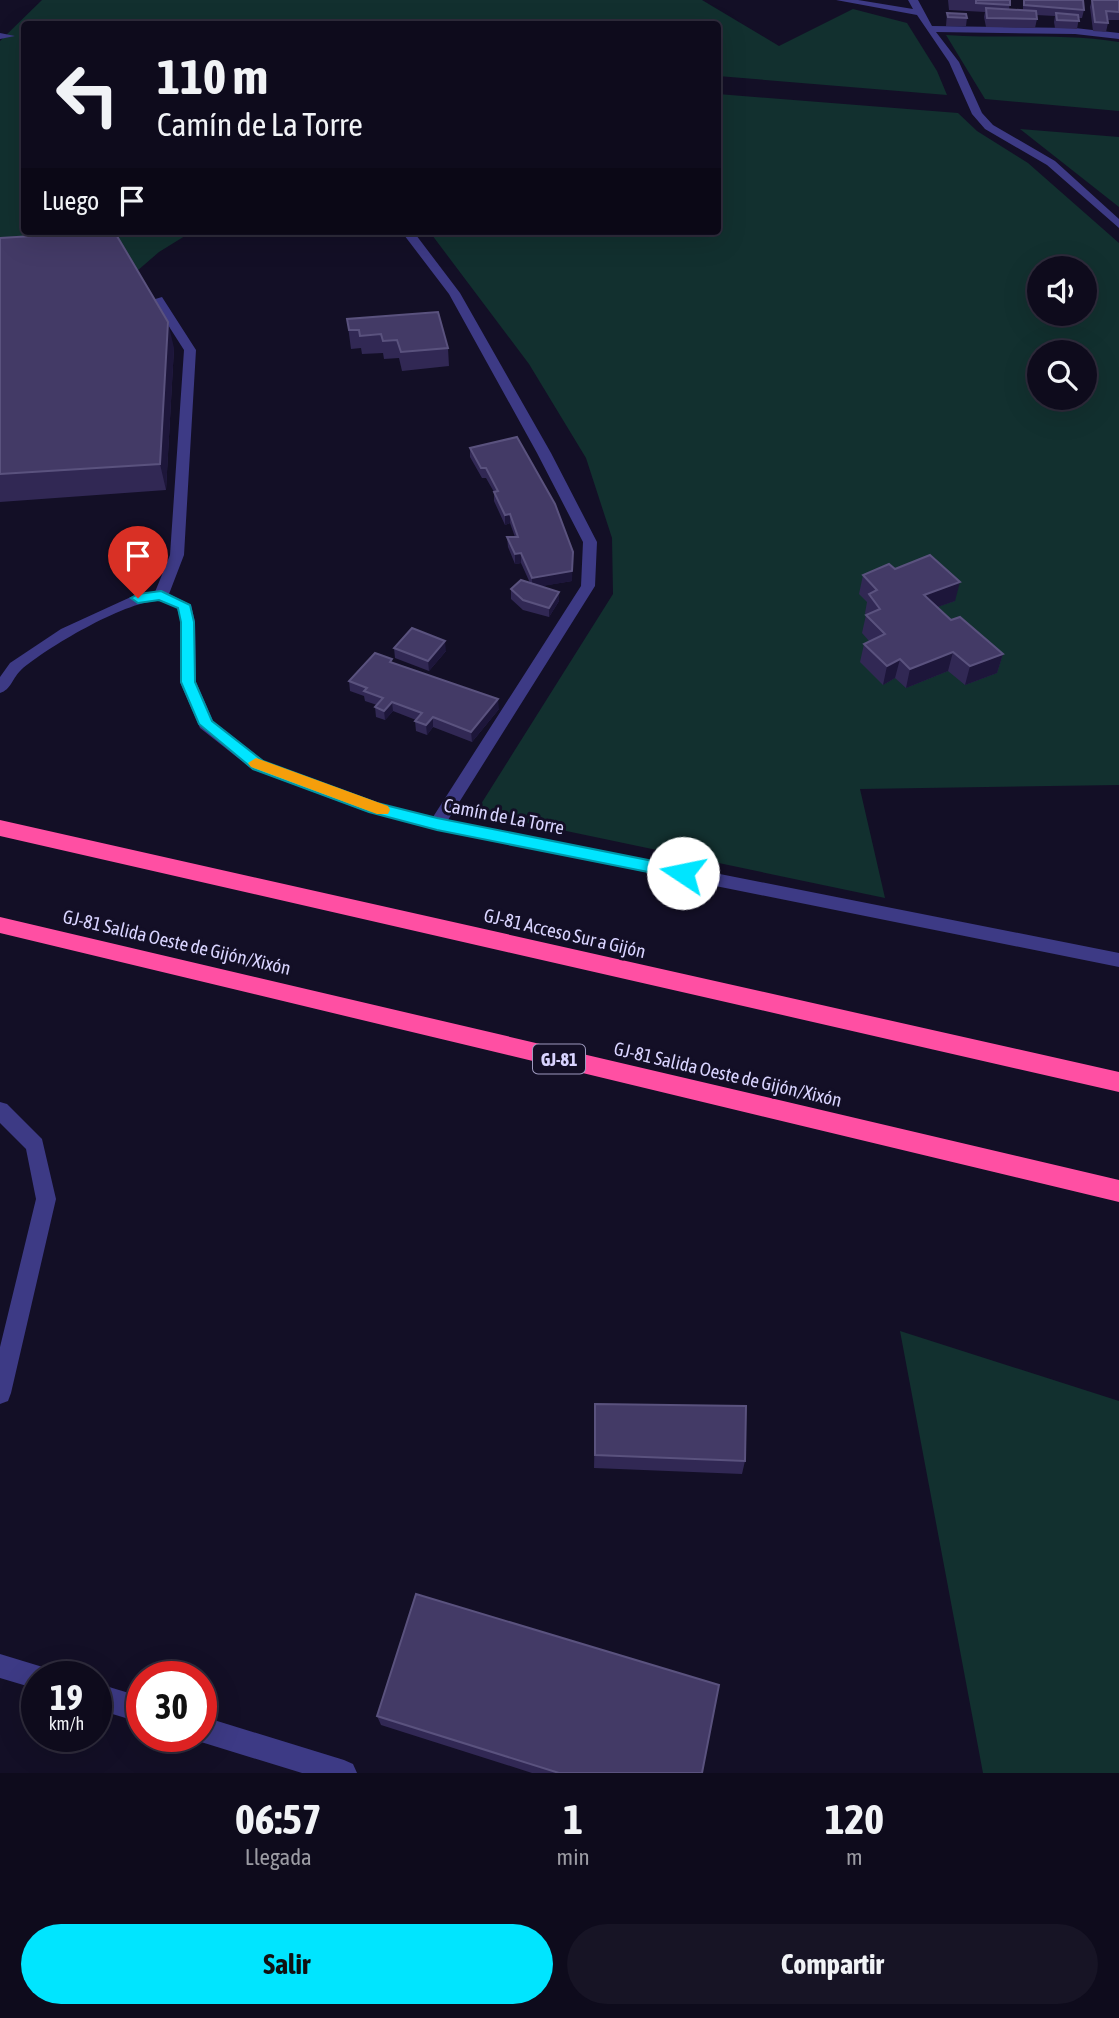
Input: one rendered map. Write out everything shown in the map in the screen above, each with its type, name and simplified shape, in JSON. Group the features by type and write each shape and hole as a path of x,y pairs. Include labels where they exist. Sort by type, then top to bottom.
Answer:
{"highway":[{"name":"GJ-81 Acceso Sur a Gijón","path":"0,828 1119,1082"},
{"name":"GJ-81 Salida Oeste de Gijón/Xixón","path":"0,925 1119,1191"}],"street":[{"path":"841,0 917,12"},
{"path":"913,0 917,12 954,62 977,114 989,127 1051,163 1119,225"},
{"path":"929,29 1075,32 1119,36"},
{"path":"410,235 454,293 544,453 590,542 588,586 437,824"},
{"path":"0,688 8,664 104,613 138,598 161,596 177,555 190,350 158,300"},
{"name":"Camín de La Torre","path":"161,596 184,605 188,622 188,682 206,724 258,765 374,808 437,824 1119,960"},
{"path":"0,1110 35,1145 46,1199 0,1393"},
{"path":"0,1666 21,1673"},
{"path":"217,1734 344,1773"}],"green space":[{"path":"42,0 702,0 779,46 853,9 907,23 937,71 947,95 721,76 721,21 21,21 21,235 187,235 159,252 137,271 0,248 0,41"},
{"path":"946,35 1076,38 1119,42 1119,111 985,99"},
{"path":"721,94 958,113 977,131 1028,163 1119,243 1119,785 860,789 885,898 476,812 613,594 612,538 586,458 529,364 432,235 721,235"},
{"path":"1020,129 1119,137 1119,207"},
{"path":"900,1331 1119,1401 1119,1773 983,1773"}],"building":[{"path":"976,0 1010,0 1010,5 976,3"},
{"path":"1024,0 1083,0 1084,10 1024,5"},
{"path":"1092,0 1119,0 1119,12 1106,11 1108,23 1095,22"},
{"path":"986,8 1036,11 1037,19 987,18"},
{"path":"947,13 966,14 967,18 948,17"},
{"path":"1056,13 1078,15 1079,21 1057,20"},
{"path":"116,235 168,322 160,464 0,474 0,238"},
{"path":"438,312 448,348 401,352 397,340 383,341 381,334 360,336 359,330 349,330 347,319"},
{"path":"517,437 555,504 573,552 572,571 532,578 521,553 515,554 507,537 518,537 510,514 505,515 494,492 498,491 486,468 481,468 470,448"},
{"path":"930,555 960,582 924,595 951,620 960,617 1003,654 970,666 953,652 910,669 900,659 887,666 864,644 885,634 866,615 880,609 869,594 877,590 863,575 889,564 895,569"},
{"path":"521,580 559,592 549,608 523,600 511,589"},
{"path":"412,628 445,641 428,661 394,648"},
{"path":"375,653 392,659 390,662 498,699 471,732 433,717 426,725 415,721 422,713 392,702 384,711 375,707 383,698 364,691 367,688 349,681"},
{"path":"595,1404 746,1406 745,1461 595,1455"},
{"path":"416,1594 719,1685 702,1773 559,1773 377,1716"}],"slow traffic":[{"path":"256,763 383,810"}],"route":[{"path":"138,598 161,596 184,605 188,622 188,682 206,724 258,765 374,808 437,824 683,873"}]}
